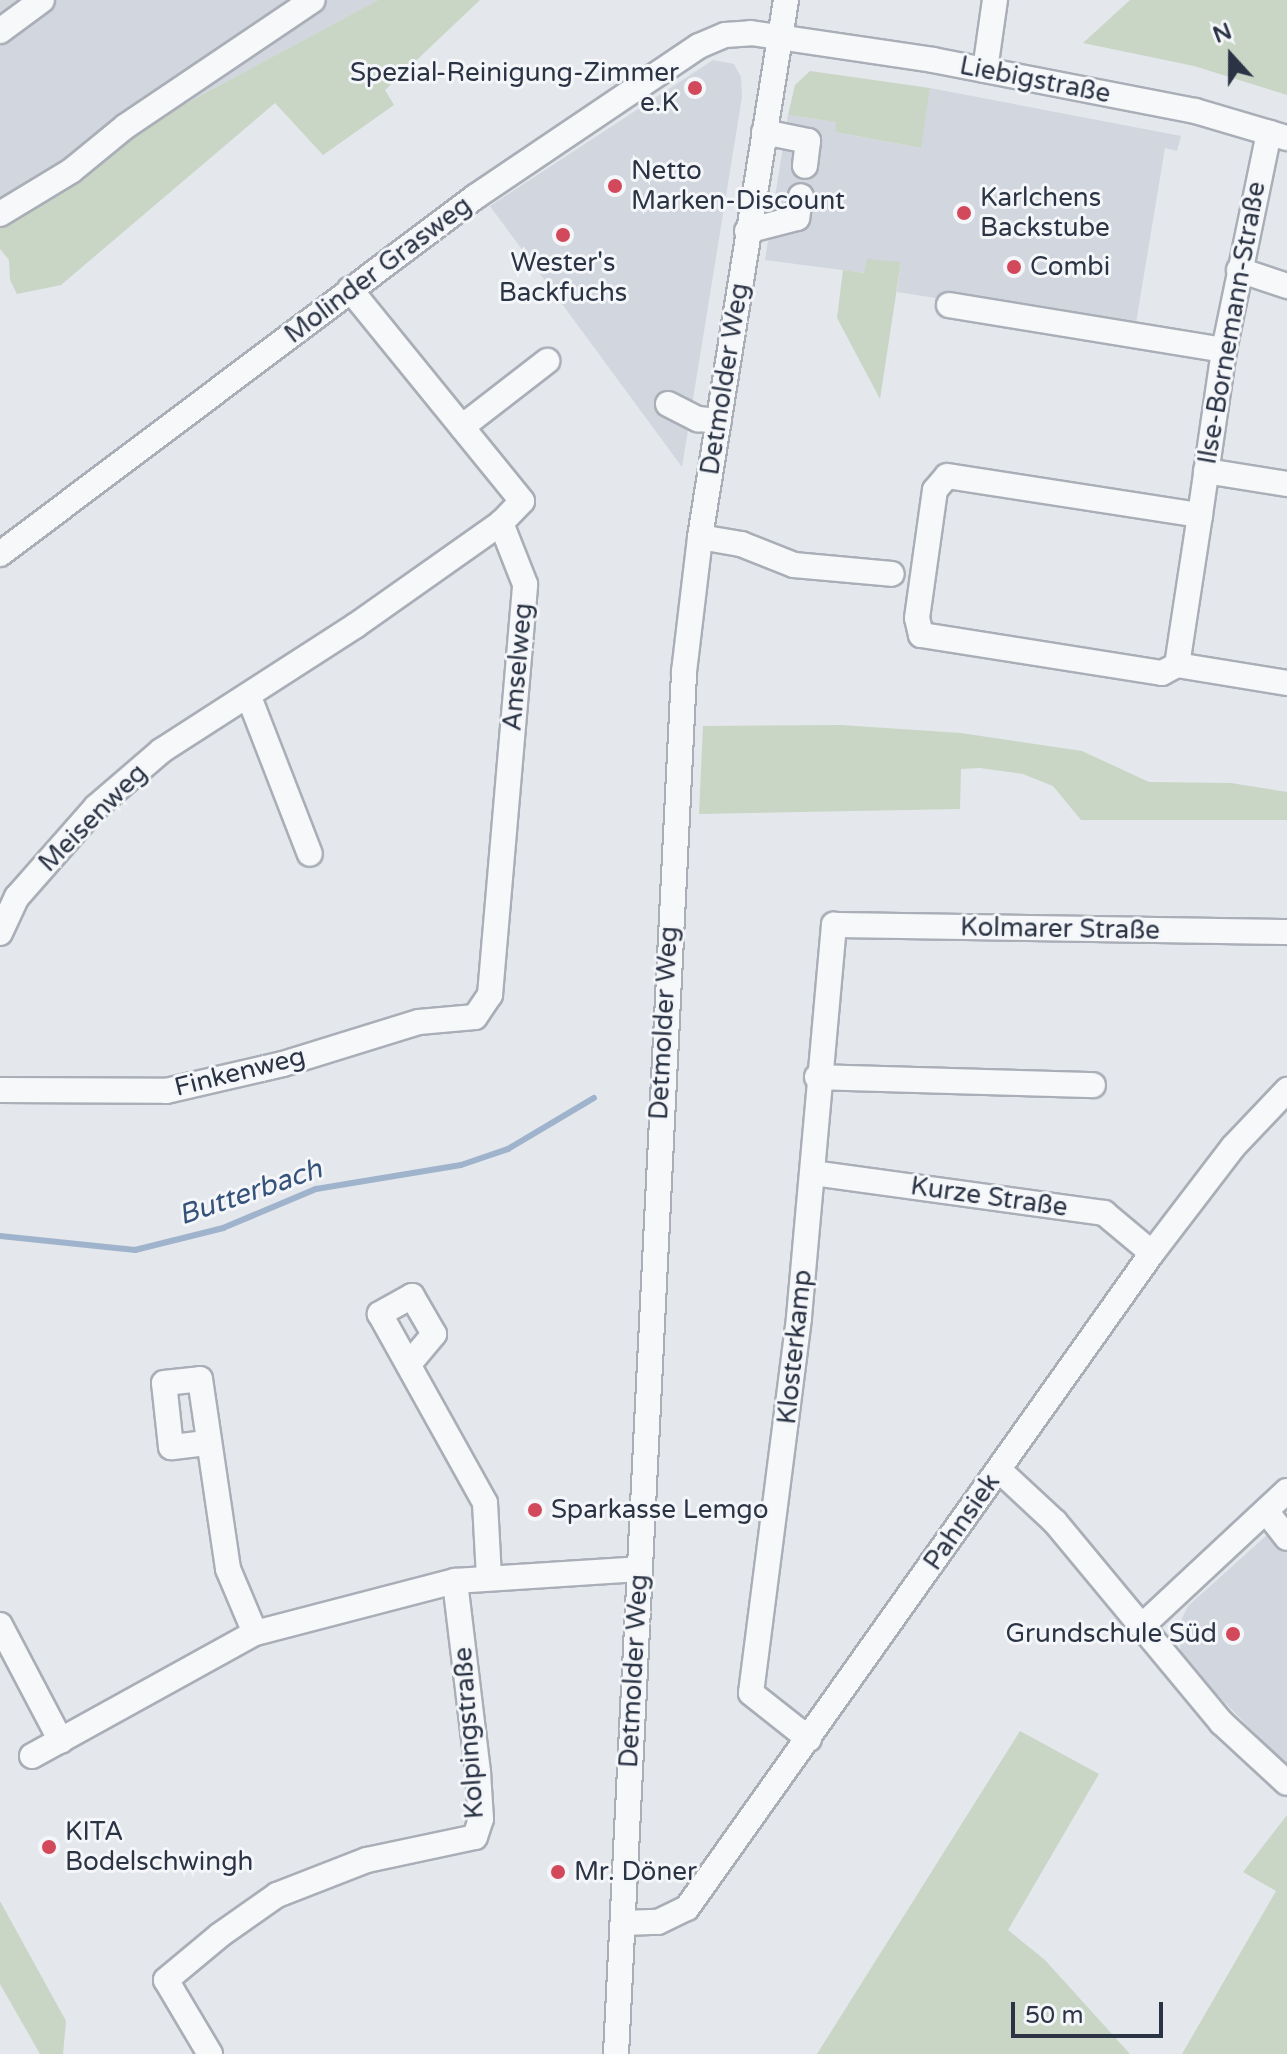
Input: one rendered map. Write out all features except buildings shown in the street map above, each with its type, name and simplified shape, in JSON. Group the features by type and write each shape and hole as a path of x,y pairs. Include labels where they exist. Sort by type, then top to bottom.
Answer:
{"street":[{"path":"0,31 42,0"},
{"path":"0,214 71,171 126,126 313,0"},
{"name":"Detmolder Weg","path":"616,2054 668,927 684,672 700,537 786,0"},
{"path":"985,70 995,0"},
{"name":"Molinder Grasweg","path":"0,554 475,197 699,46 740,34 778,39"},
{"name":"Liebigstraße","path":"778,39 985,70 1195,111 1278,136"},
{"path":"764,132 808,141 805,166"},
{"name":"Ilse-Bornemann-Straße","path":"1177,665 1224,350 1239,270 1278,136"},
{"path":"747,231 797,218 801,196"},
{"path":"1239,270 1287,286"},
{"path":"350,289 522,501 501,523"},
{"path":"949,305 1224,350"},
{"path":"462,427 547,361"},
{"path":"668,404 698,419 719,421"},
{"path":"1206,471 1287,484"},
{"path":"1200,515 966,475 947,476 935,490 917,618 921,635 1162,673 1177,665 1287,683"},
{"name":"Meisenweg","path":"0,933 17,897 96,807 161,751 249,697 501,523"},
{"name":"Amselweg","path":"475,1017 490,995 525,584 501,523"},
{"path":"700,537 741,544 794,565 892,574"},
{"path":"249,697 310,854"},
{"name":"Kolmarer Straße","path":"834,925 1287,932"},
{"name":"Klosterkamp","path":"809,1739 751,1693 813,1173 817,1077 834,925"},
{"name":"Finkenweg","path":"0,1090 166,1091 283,1064 419,1022 475,1017"},
{"path":"817,1077 1093,1085"},
{"name":"Pahnsiek","path":"623,1923 658,1922 687,1908 1152,1253 1233,1147 1287,1090"},
{"name":"Kurze Straße","path":"813,1173 1104,1213 1152,1253"},
{"path":"409,1364 485,1503 489,1576"},
{"path":"206,1443 228,1569 255,1633"},
{"path":"999,1470 1055,1522 1222,1723 1287,1783"},
{"path":"1142,1626 1287,1491"},
{"path":"1266,1511 1287,1538"},
{"path":"32,1756 255,1633 455,1581 489,1576 639,1569"},
{"name":"Kolpingstraße","path":"210,2054 166,1980 209,1944 277,1895 367,1860 475,1837 481,1819 478,1772 455,1581"},
{"path":"0,1625 61,1741"}],"shaded area":[{"path":"0,0 378,0 144,126 79,177 0,226"},
{"path":"713,60 734,64 741,77 742,97 682,467 490,206"},
{"path":"930,88 1181,136 1177,151 1165,148 1135,329 897,292 901,263 865,273 765,260 788,115 837,122 835,132 920,148"},
{"name":"Grundschule Süd","path":"1287,1517 1287,1766 1181,1655 1178,1627 1188,1606"}],"green space":[{"path":"378,0 480,0 385,90 394,105 323,155 275,103 61,285 17,294 10,280 9,260 0,249 0,226 79,177 144,126"},
{"path":"1130,0 1287,0 1287,95 1194,66 1083,43"},
{"path":"810,71 930,88 921,148 835,132 836,122 788,115 795,85"},
{"path":"867,259 901,262 880,399 837,318 843,270 864,273"},
{"path":"841,725 961,733 1082,751 1149,782 1231,783 1287,792 1287,820 1081,820 1053,786 1023,774 980,768 961,769 960,809 699,814 703,726"},
{"path":"1020,1731 1099,1774 1008,1930 1045,1960 1130,2054 817,2054"},
{"path":"1287,1815 1287,2054 1182,2054 1276,1891 1243,1872"},
{"path":"0,1901 66,2021 63,2054 40,2054 0,1984"}],"waterway":[{"name":"Butterbach","path":"0,1236 135,1250 223,1228 316,1189 461,1165 508,1149 594,1098"}],"place":[{"name":"Spezial-Reinigung-Zimmer e.K","path":"695,88"},
{"name":"Netto Marken-Discount","path":"615,186"},
{"name":"Karlchens Backstube","path":"964,213"},
{"name":"Wester's Backfuchs","path":"563,235"},
{"name":"Combi","path":"1014,267"},
{"name":"Sparkasse Lemgo","path":"535,1510"},
{"name":"Grundschule Süd","path":"1233,1634"},
{"name":"KITA Bodelschwingh","path":"49,1847"},
{"name":"Mr. Döner","path":"558,1872"}]}
